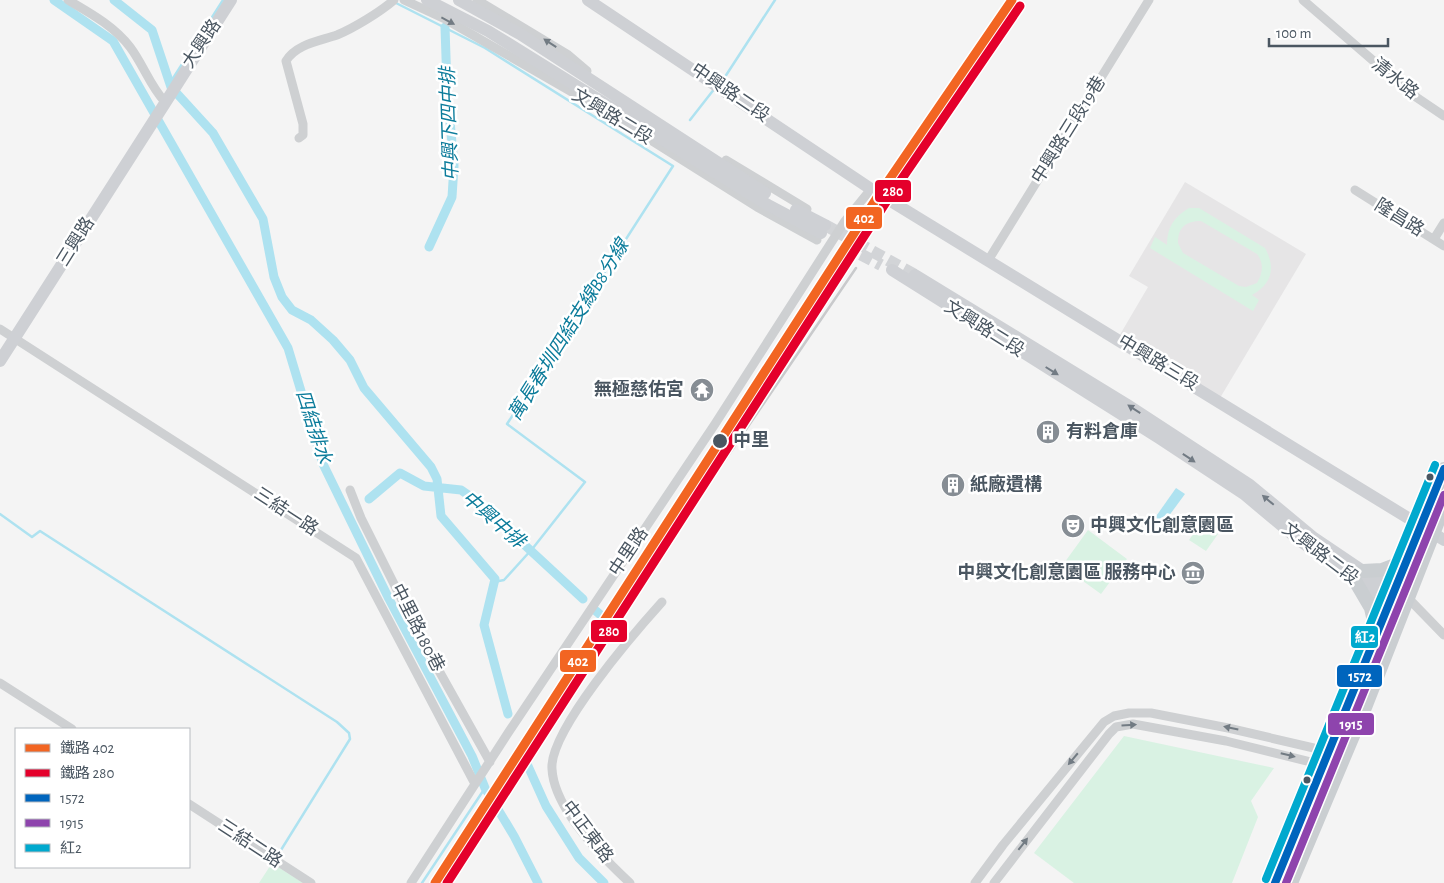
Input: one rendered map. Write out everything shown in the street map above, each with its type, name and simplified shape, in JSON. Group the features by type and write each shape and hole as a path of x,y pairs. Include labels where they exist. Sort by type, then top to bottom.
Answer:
{"main road":[{"path":"1275,883 1408,560 1433,532 1444,469"},
{"path":"1291,883 1339,769 1444,506"},
{"path":"1377,635 1371,608 1358,575 1382,570 1408,560"}],"street":[{"path":"68,0 116,32 130,47 158,95 168,98"},
{"name":"大興路","path":"152,123 231,0"},
{"path":"298,138 303,135 302,124 286,60 290,54 312,42 338,34 394,0"},
{"name":"文興路二段","path":"404,0 445,19 598,108 757,207 822,229"},
{"name":"文興路二段","path":"427,0 488,32 768,205 822,229"},
{"name":"文興路二段","path":"459,0 520,34 822,229"},
{"name":"文興路二段","path":"478,0 539,36 606,84 759,181 822,229"},
{"name":"中興路二段","path":"588,0 871,189"},
{"name":"中興路三段19巷","path":"989,259 1149,0"},
{"name":"清水路","path":"1303,0 1413,95 1444,116"},
{"name":"三興路","path":"0,361 152,123"},
{"name":"中興路三段","path":"871,189 989,259 1433,532"},
{"name":"中里路","path":"475,784 714,424 845,222 871,189"},
{"name":"隆昌路","path":"1355,190 1444,246"},
{"path":"1434,240 1444,223"},
{"name":"文興路二段","path":"892,270 1229,484 1299,540 1392,597 1408,598"},
{"name":"文興路二段","path":"915,274 1126,404 1250,485 1358,575"},
{"name":"三結一路","path":"0,328 356,558 475,784"},
{"name":"中里路180巷","path":"350,490 361,518 424,644 490,762"},
{"path":"1408,598 1444,635"},
{"name":"中正東路","path":"630,883 588,839 567,809 556,790 552,762 561,737 580,705 662,602"},
{"path":"0,683 70,728"},
{"path":"975,883 1002,845 1104,722 1114,716 1129,713 1151,713 1330,750 1344,755"},
{"path":"994,883 1109,734 1124,724 1226,741 1339,769"},
{"path":"412,883 475,784"},
{"name":"三結二路","path":"190,805 312,883"}],"shaded area":[{"path":"1185,182 1306,254 1220,398 1118,338 1148,287 1129,276"}],"green space":[{"path":"1189,208 1199,208 1265,248 1270,262 1270,275 1264,286 1252,295 1259,300 1253,311 1150,248 1155,237 1167,245 1168,233 1172,223","holes":["1201,221 1257,254 1261,261 1261,276 1257,283 1246,287 1239,286 1183,253 1178,243 1178,237 1184,226 1191,222"]},
{"path":"1201,523 1218,534 1206,551 1189,540"},
{"path":"1088,530 1127,559 1101,594 1062,566"},
{"path":"1124,736 1274,768 1251,801 1258,817 1232,883 1074,883 1034,853"},
{"path":"272,863 303,883 259,883"}],"water":[{"path":"1176,488 1185,494 1160,528 1152,522"}],"waterway":[{"name":"四結排水","path":"54,0 113,41 288,348 323,464 389,599 472,756 485,788 514,836 538,883"},
{"path":"114,0 152,30 171,87 213,133 263,219 274,277 282,297 292,310 311,320 333,340 350,360 364,388 431,467 437,479 441,516 495,579 484,625 508,714"},
{"path":"170,83 223,0"},
{"name":"萬長春圳四結支線B8分線","path":"721,83 775,0"},
{"name":"萬長春圳四結支線B8分線","path":"394,2 485,48 673,166 507,424 585,482 533,548 504,580 494,582"},
{"name":"中興下四中排","path":"429,247 452,197 454,166 447,87 445,27"},
{"name":"萬長春圳四結支線B8分線","path":"690,120 715,88"},
{"name":"中興中排","path":"369,499 400,473 424,486 461,490 477,501 583,599"},
{"path":"0,514 32,537 40,531 337,722 349,733 350,739 281,850"},
{"name":"中興中排","path":"596,611 603,617"},
{"path":"528,766 546,806 579,858 604,883"},
{"path":"422,883 485,788"}],"tunnel":[{"path":"825,225 915,275"},
{"path":"845,246 881,265"}],"railway":[{"path":"447,883 655,563 856,268"}],"rail line":[{"name":"402","path":"435,883 880,193 1012,0"},
{"name":"280","path":"447,883 888,199 1020,6"}],"transit line":[{"name":"紅2","path":"1266,879 1435,465"},
{"name":"1572","path":"1275,883 1444,469"},
{"name":"1915","path":"1286,883 1444,495"}],"place":[{"name":"無極慈佑宮","path":"702,390"},
{"name":"有料倉庫","path":"1048,432"},
{"name":"中里","path":"720,441"},
{"name":"紙廠遺構","path":"953,485"},
{"name":"中興文化創意園區","path":"1073,526"},
{"name":"中興文化創意園區 服務中心","path":"1193,573"}]}
